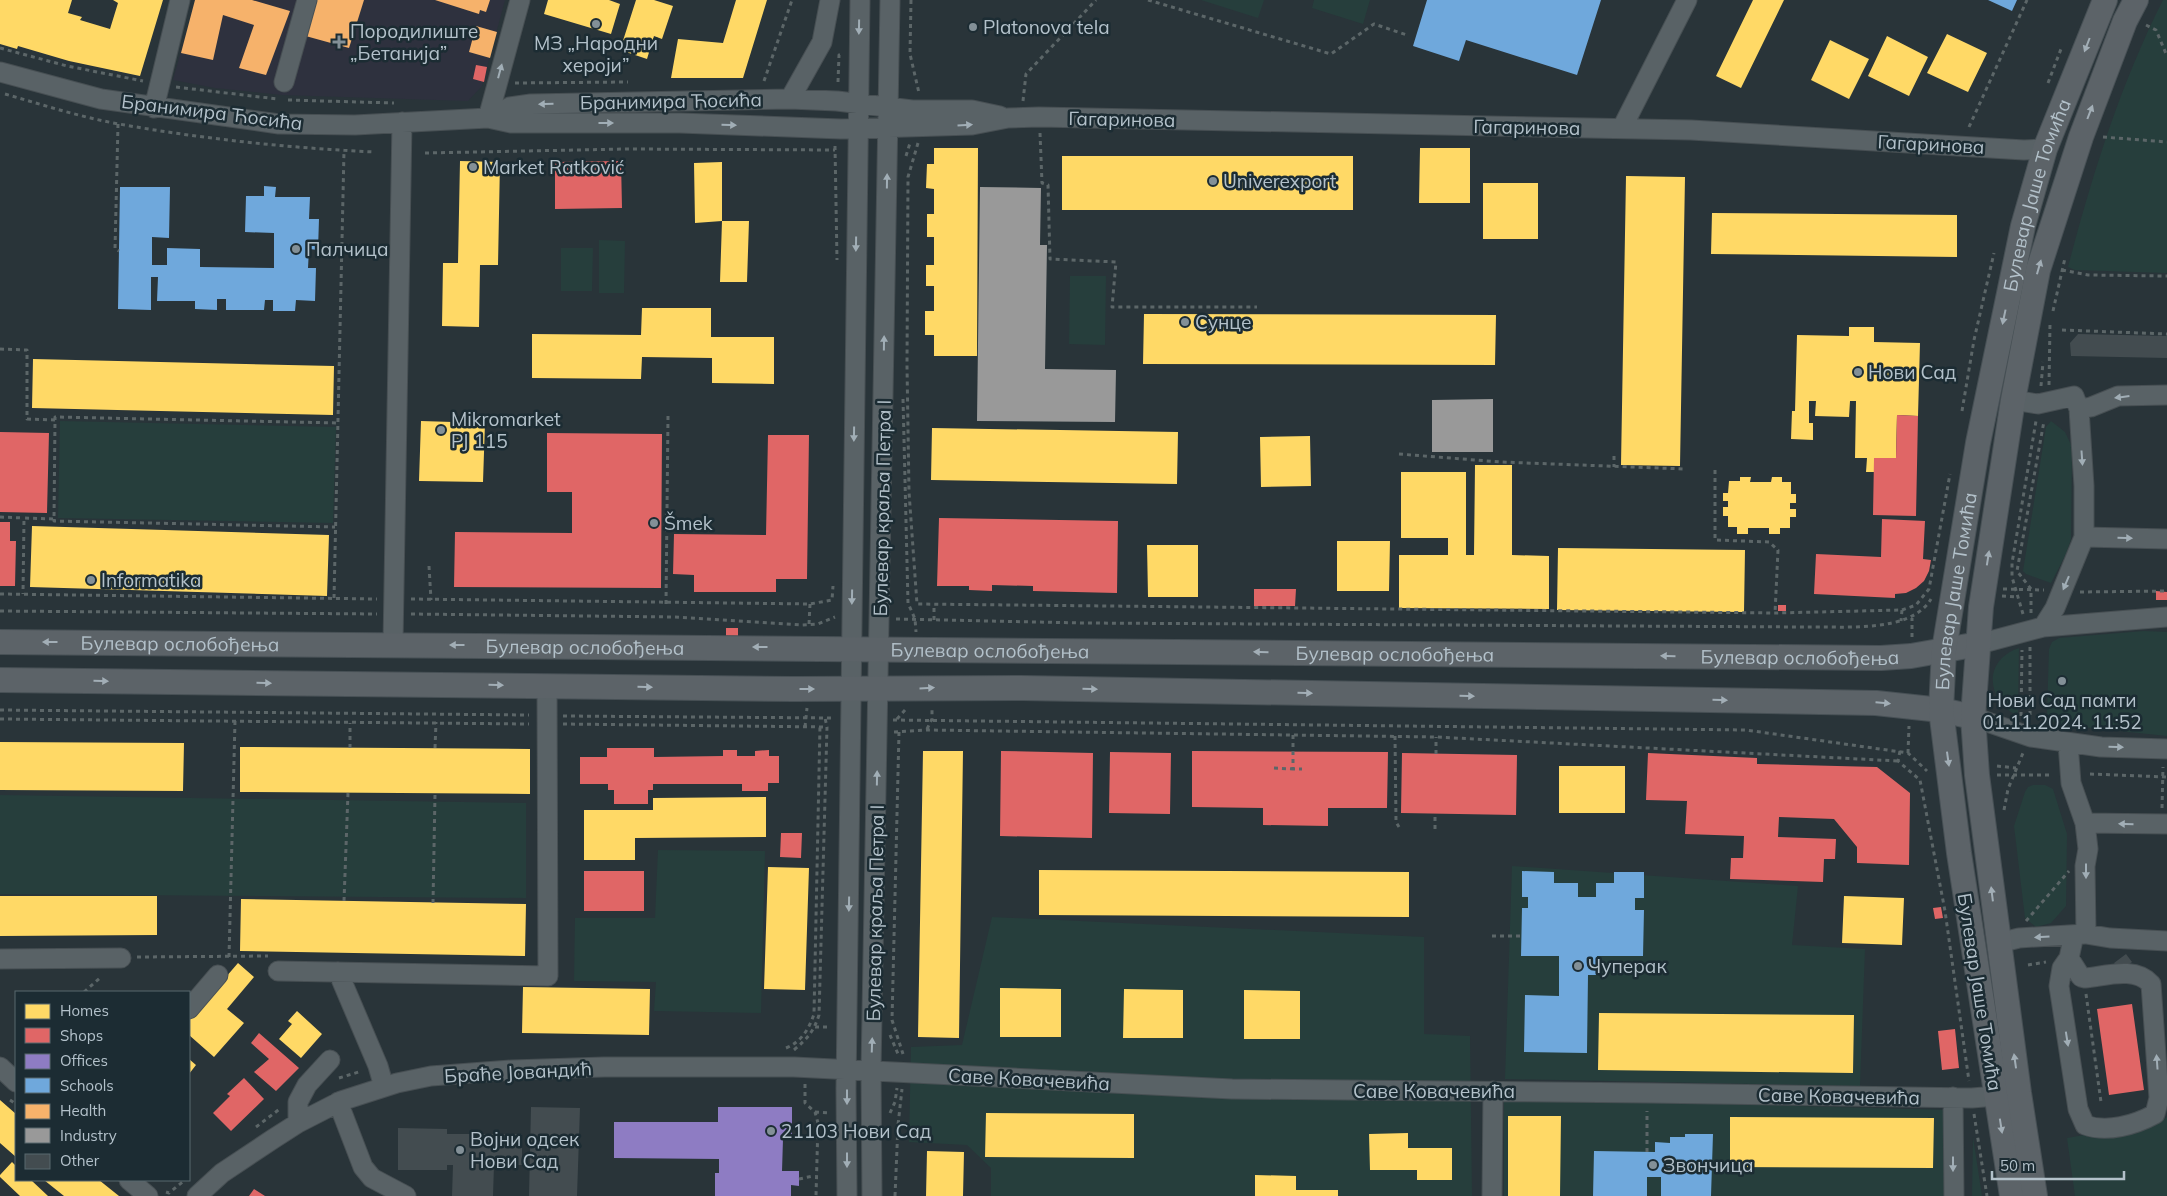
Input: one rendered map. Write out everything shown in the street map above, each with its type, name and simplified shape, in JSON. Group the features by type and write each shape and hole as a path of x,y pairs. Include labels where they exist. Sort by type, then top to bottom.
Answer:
{"main road":[{"name":"Булевар Јаше Томића","path":"2012,1196 1959,853 1941,710 1944,650 1982,424 2023,226 2045,150 2106,0"},
{"name":"Булевар Јаше Томића","path":"2035,1196 1977,775 1973,717 1979,644 1984,590 2013,400 2038,270 2081,136 2125,21 2144,11"},
{"name":"Булевар ослобођења","path":"0,642 1881,658 1911,656 1979,644"},
{"name":"Булевар ослобођења","path":"0,680 851,689 1041,688 1866,702 1941,710 1973,717"}],"street":[{"path":"154,108 180,0"},
{"path":"284,82 307,0"},
{"path":"488,118 520,0"},
{"path":"790,99 822,42 830,0"},
{"name":"Булевар краља Петра I","path":"848,1196 847,1070 860,0"},
{"name":"Булевар краља Петра I","path":"872,1196 871,1071 890,0"},
{"path":"1622,128 1686,0"},
{"name":"Бранимира Ћосића","path":"0,72 78,94 154,108 279,124 355,125 488,118 511,123 680,123 857,129"},
{"name":"Бранимира Ћосића","path":"488,118 510,107 531,104 790,99 858,103"},
{"name":"Гагаринова","path":"858,103 888,107 972,110 1023,118 1692,130 2045,150"},
{"name":"Гагаринова","path":"857,129 972,125 1023,118"},
{"path":"393,644 402,122"},
{"path":"2079,409 2091,407 2118,396 2167,395"},
{"path":"1979,644 2037,620 2055,608 2084,537 2084,486 2079,409 2074,396 2042,404 2013,400"},
{"path":"2084,537 2167,539"},
{"path":"2037,620 2167,617"},
{"path":"278,971 548,976 547,686"},
{"path":"1973,717 2031,737 2101,747 2165,749"},
{"path":"2062,1007 2070,987 2077,981 2085,978 2134,973 2146,978 2151,984 2160,1098 2155,1114 2142,1121 2098,1130 2085,1125 2078,1109 2062,1007 2059,986 2062,968 2069,958 2080,934 2088,849 2085,823 2071,783 2068,743"},
{"path":"2085,823 2165,824"},
{"path":"1999,943 2019,938 2080,934 2110,938 2167,941"},
{"path":"0,959 121,958"},
{"path":"2069,958 2081,977 2085,978"},
{"path":"338,972 378,1066 384,1087"},
{"path":"190,1008 218,975"},
{"path":"298,1122 298,1102 307,1085 330,1060"},
{"path":"0,1067 15,1081"},
{"name":"Браће Јовандић","path":"197,1196 222,1173 298,1122 338,1102 384,1087 431,1076 512,1070 614,1067 770,1067 871,1071"},
{"name":"Саве Ковачевића","path":"871,1071 1232,1089 1963,1098 1996,1096"},
{"path":"1492,1196 1493,1091"},
{"path":"1954,1196 1963,1098"},
{"path":"338,1102 363,1167 372,1178 406,1196"},
{"path":"131,1181 155,1194"}],"path":[{"path":"764,81 792,0"},
{"path":"911,0 910,54 923,109"},
{"path":"1096,0 1026,74 1023,118 1042,183 1048,185 1050,260 1116,262 1112,307 1257,307"},
{"path":"1148,0 1331,54 1374,24 1408,35"},
{"path":"1968,127 2027,0"},
{"path":"2143,34 2145,25 2144,11"},
{"path":"2145,25 2156,30 2167,56"},
{"path":"0,48 67,66 158,85 201,91 293,100 395,103"},
{"path":"838,82 839,55"},
{"path":"118,124 116,249 119,251"},
{"path":"905,162 912,135 917,128"},
{"path":"917,128 908,177 909,492 917,604"},
{"path":"2100,146 2100,137 2104,128"},
{"path":"2100,137 2167,142"},
{"path":"426,153 627,149 835,150"},
{"path":"334,598 344,150"},
{"path":"2023,614 2012,577 2012,563 2042,404 2049,389 2050,324 2068,251"},
{"path":"2047,315 2062,252"},
{"path":"2062,270 2088,275 2167,276"},
{"path":"2045,324 2045,333"},
{"path":"902,330 908,603 915,619 1084,624 1796,627 1890,624 1912,618 1922,610"},
{"path":"2062,330 2167,334"},
{"path":"0,349 27,350 27,420 55,420 56,418 338,423"},
{"path":"2037,620 2031,589 2017,571 2042,404 2043,352"},
{"path":"666,604 668,416"},
{"path":"54,519 55,420"},
{"path":"1399,454 1614,467 1685,469"},
{"path":"1614,456 1614,467"},
{"path":"1715,470 1715,540 1769,542 1778,550 1775,613"},
{"path":"0,517 54,519 54,521 335,527"},
{"path":"23,594 24,518"},
{"path":"429,566 431,600"},
{"path":"908,603 1775,613 1902,610 1916,604 1929,589"},
{"path":"2000,596 2019,597"},
{"path":"809,624 810,604"},
{"path":"934,604 934,620"},
{"path":"1901,621 1902,610"},
{"path":"0,611 674,617 763,624 809,624 838,617"},
{"path":"2030,644 2030,720"},
{"path":"2021,717 2022,647"},
{"path":"805,727 807,703"},
{"path":"927,730 932,719 932,704"},
{"path":"0,710 827,727"},
{"path":"0,719 350,723 825,718 827,727 819,1015 815,1027 808,1038 770,1067"},
{"path":"897,720 1746,730 1900,751 1898,761"},
{"path":"230,956 235,721"},
{"path":"436,722 436,748"},
{"path":"350,723 350,748"},
{"path":"778,1050 796,1044 810,1026 814,1014 820,726"},
{"path":"904,1057 892,1020 899,732 927,730 1436,737 1898,761 1920,780 1945,911 1963,1098 1987,1196"},
{"path":"1293,735 1293,769"},
{"path":"1395,736 1396,822 1399,827"},
{"path":"1436,737 1436,754"},
{"path":"1992,766 2016,768 2024,749"},
{"path":"2165,749 2165,824"},
{"path":"1274,768 1302,769"},
{"path":"2090,774 2165,777"},
{"path":"1992,775 2054,775"},
{"path":"344,901 348,793"},
{"path":"433,903 435,794"},
{"path":"1435,814 1435,829"},
{"path":"2024,923 2066,871 2086,866"},
{"path":"1492,936 1522,936"},
{"path":"338,1078 378,1066"},
{"path":"895,1196 898,1125 903,1085"},
{"path":"805,1088 805,1103 815,1112 818,1123 816,1196"},
{"path":"248,1132 303,1093"},
{"path":"1647,1152 1648,1093"},
{"path":"799,1178 813,1176"},
{"path":"155,1194 169,1193 184,1181"}],"shaded area":[{"name":"Породилиште „Бетанија”","path":"195,0 505,0 482,86 468,101 282,95 215,88 173,80"}],"green space":[{"path":"1201,0 1264,0 1258,18"},
{"path":"1314,0 1370,0 1363,24 1312,8"},
{"path":"2163,0 2167,0 2167,273 2075,270 2068,267 2108,131 2133,65"},
{"path":"599,240 625,241 624,293 599,293"},
{"path":"561,248 593,248 592,291 561,291"},
{"path":"1070,276 1106,276 1105,345 1069,344"},
{"path":"60,421 336,427 333,523 58,518"},
{"path":"2051,421 2065,432 2072,447 2071,539 2066,554 2051,583 2026,574 2023,571 2046,427"},
{"path":"2144,631 2167,632 2167,736 2073,726 2055,723 2050,719 2047,713 2049,649 2052,642 2059,638"},
{"path":"2019,648 2018,714 2016,715 2006,708 1999,699 1994,690 1993,680 1994,670 1999,661 2007,654"},
{"path":"2045,785 2053,789 2067,834 2066,906 2051,923 2036,927 2025,918 2014,826 2025,792 2028,787"},
{"path":"0,795 526,803 526,898 0,894"},
{"path":"658,850 765,851 761,1013 654,1011 656,982 574,981 575,918 655,918"},
{"path":"1512,866 1798,886 1792,945 1865,949 1860,1086 1505,1079"},
{"path":"992,917 1424,937 1424,1034 1470,1036 1472,1196 991,1196 991,1168 967,1145 909,1142 911,1047 962,1045"},
{"path":"1504,1098 1947,1110 1945,1196 1504,1196"},
{"path":"2167,1117 2167,1196 2075,1196 2067,1138 2160,1122"},
{"path":"1973,1137 1982,1196 1972,1196"}],"building: Homes":[{"path":"0,0 72,0 68,13 82,17 80,20 110,29 118,3 113,0 163,0 140,76 69,61 18,46 17,49 0,44"},
{"name":"МЗ „Народни хероји”","path":"548,0 609,0 620,4 611,34 544,14"},
{"path":"636,0 654,0 673,6 662,39 654,36 647,59 620,50"},
{"path":"736,0 767,0 743,78 671,78 678,39 723,43"},
{"path":"1753,0 1784,0 1741,88 1716,76"},
{"path":"1947,34 1987,53 1968,92 1927,73"},
{"path":"1887,36 1928,57 1909,96 1868,76"},
{"path":"1830,40 1869,59 1849,99 1811,80"},
{"path":"934,148 978,148 977,356 934,356 934,335 925,335 925,311 934,311 934,286 926,286 926,265 934,265 934,237 927,237 927,214 934,214 934,189 926,188 927,164 934,164"},
{"path":"1420,148 1470,148 1470,203 1419,203"},
{"path":"1062,156 1353,156 1353,210 1062,210"},
{"path":"460,161 500,162 498,265 480,265 479,327 442,326 443,263 458,263"},
{"path":"722,162 722,221 695,223 694,163"},
{"path":"1626,176 1685,177 1680,466 1621,465"},
{"path":"1483,183 1538,183 1538,239 1483,239"},
{"path":"1712,213 1957,215 1957,257 1711,254"},
{"path":"722,221 749,221 747,282 720,282"},
{"path":"642,308 711,308 711,337 774,337 774,384 712,383 712,358 642,357 641,379 532,378 532,334 641,335"},
{"path":"1144,314 1496,315 1495,365 1143,364"},
{"name":"Нови Сад","path":"1849,327 1874,327 1874,342 1920,343 1918,416 1897,415 1896,458 1874,458 1874,472 1866,472 1867,458 1855,458 1856,401 1850,401 1849,417 1815,416 1816,401 1809,401 1809,423 1813,423 1813,440 1791,439 1792,411 1795,411 1797,335 1849,336"},
{"path":"33,359 334,366 333,415 32,408"},
{"path":"421,421 485,423 483,482 419,481"},
{"path":"932,428 1178,432 1177,484 931,480"},
{"path":"1310,436 1311,486 1261,487 1260,437"},
{"path":"1475,465 1512,465 1512,555 1549,556 1549,609 1399,608 1399,555 1448,555 1448,538 1401,538 1401,472 1466,472 1466,555 1474,555"},
{"path":"1740,477 1751,477 1750,482 1771,482 1772,477 1782,477 1782,482 1791,482 1791,494 1796,494 1796,503 1790,503 1790,509 1796,509 1796,517 1790,517 1790,528 1780,528 1780,534 1769,534 1769,528 1748,528 1748,534 1737,534 1737,527 1728,527 1728,516 1723,516 1723,507 1728,507 1728,501 1723,501 1723,493 1728,493 1729,481 1740,481"},
{"path":"32,526 329,535 327,596 30,587"},
{"path":"1337,541 1390,541 1389,591 1337,591"},
{"path":"1147,545 1198,545 1198,597 1148,597"},
{"path":"1558,548 1745,550 1744,612 1557,610"},
{"path":"0,742 184,743 183,791 0,790"},
{"path":"240,747 530,749 530,794 240,792"},
{"path":"923,751 963,751 959,1038 918,1037"},
{"path":"1559,766 1625,766 1625,813 1559,813"},
{"path":"766,797 766,837 635,838 635,860 584,860 584,810 653,810 653,798"},
{"path":"768,867 809,868 805,990 764,989"},
{"path":"1039,870 1409,872 1409,917 1039,915"},
{"path":"0,896 157,896 157,935 0,936"},
{"path":"1844,896 1904,898 1902,945 1842,943"},
{"path":"241,899 526,904 525,956 240,951"},
{"path":"238,963 254,977 227,1009 244,1023 214,1057 190,1036 190,1019"},
{"path":"523,987 650,989 649,1035 522,1033"},
{"path":"1000,988 1061,989 1061,1037 1000,1037"},
{"path":"1124,989 1183,990 1183,1038 1123,1038"},
{"path":"1244,990 1300,991 1300,1039 1244,1039"},
{"path":"297,1011 322,1034 301,1058 279,1039 292,1024 288,1021"},
{"path":"1599,1013 1854,1015 1853,1073 1598,1070"},
{"path":"190,1060 196,1065 190,1073"},
{"path":"0,1100 15,1113 15,1156 0,1143"},
{"path":"986,1113 1134,1114 1134,1158 985,1157"},
{"path":"1508,1116 1561,1116 1560,1196 1508,1196"},
{"path":"1730,1117 1934,1118 1933,1168 1730,1167"},
{"path":"1408,1133 1408,1148 1452,1148 1452,1180 1417,1180 1417,1170 1370,1170 1369,1134"},
{"path":"927,1151 964,1152 963,1196 926,1196"},
{"path":"12,1162 15,1165 15,1181 32,1181 48,1196 20,1196 0,1175"},
{"path":"1255,1175 1296,1176 1296,1190 1338,1190 1338,1196 1255,1196"},
{"path":"45,1181 100,1181 119,1196 64,1196"}],"building: Shops":[{"path":"476,65 487,67 484,82 473,79"},
{"path":"621,161 622,208 555,209 555,162"},
{"name":"Нови Сад","path":"1897,415 1918,416 1916,516 1873,515 1874,458 1896,458"},
{"path":"0,432 49,433 47,513 0,512"},
{"path":"547,433 662,434 661,588 454,587 455,532 572,533 572,492 547,492"},
{"path":"768,435 809,435 807,579 776,579 776,592 694,592 694,575 673,574 674,534 766,535"},
{"path":"939,518 1118,521 1117,593 1033,591 1033,586 992,585 992,591 969,590 969,586 937,586"},
{"path":"1882,519 1925,521 1923,559 1931,560 1929,571 1924,581 1906,593 1895,594 1895,598 1814,594 1816,554 1881,557"},
{"path":"0,522 10,522 10,541 16,541 15,586 0,586"},
{"path":"1254,589 1296,589 1295,606 1254,606"},
{"path":"2156,591 2167,592 2167,600 2156,600"},
{"path":"1778,605 1786,605 1786,611 1778,611"},
{"path":"726,628 738,628 738,636 726,636"},
{"path":"607,748 654,748 654,757 723,756 723,750 737,750 737,756 755,756 755,751 769,750 769,756 779,756 779,783 768,783 768,791 742,791 742,784 653,784 653,790 648,790 648,804 614,804 614,790 608,790 608,784 580,784 580,757 607,757"},
{"path":"1001,751 1093,753 1092,838 1000,836"},
{"path":"1192,751 1388,752 1387,808 1328,808 1328,826 1263,825 1263,808 1192,807"},
{"path":"1110,752 1171,753 1170,814 1109,813"},
{"path":"1402,753 1517,755 1516,815 1401,813"},
{"path":"1648,753 1757,758 1757,764 1877,767 1910,793 1909,865 1857,863 1857,847 1834,819 1779,817 1778,837 1836,839 1835,859 1824,859 1823,882 1730,879 1731,858 1743,858 1744,836 1685,834 1687,801 1646,800"},
{"path":"781,833 802,833 801,858 780,857"},
{"path":"584,871 644,871 644,911 584,911"},
{"path":"1941,907 1943,918 1935,919 1933,908"},
{"path":"2132,1004 2144,1090 2109,1095 2097,1009"},
{"path":"1955,1029 1959,1068 1942,1070 1938,1031"},
{"path":"259,1033 299,1068 276,1091 254,1072 269,1059 251,1043"},
{"path":"244,1078 264,1099 231,1131 213,1113 230,1096 227,1094"},
{"path":"254,1189 265,1196 249,1196"}],"building: Offices":[{"path":"718,1107 792,1107 792,1139 783,1139 782,1171 799,1171 799,1186 791,1185 791,1196 715,1196 715,1173 719,1173 719,1159 614,1158 614,1122 718,1122"}],"building: Schools":[{"path":"1427,0 1601,0 1577,75 1466,40 1459,61 1413,46"},
{"path":"1988,0 2017,0 2012,11"},
{"name":"Палчица","path":"264,186 276,187 275,197 310,197 309,219 319,219 318,250 309,249 308,268 316,268 315,301 296,300 295,311 273,311 273,300 265,300 264,310 226,310 226,299 217,299 217,310 195,309 195,301 157,301 158,277 151,277 151,310 118,309 120,187 170,187 169,238 152,237 152,265 167,265 167,248 200,249 200,267 274,268 274,233 245,232 246,196 264,196"},
{"name":"Чуперак","path":"1522,871 1554,872 1554,883 1578,883 1578,897 1596,897 1596,883 1614,883 1614,872 1644,872 1644,898 1635,898 1635,910 1644,910 1643,956 1597,956 1597,975 1588,975 1587,1053 1524,1052 1525,995 1559,996 1559,956 1521,956 1522,908 1528,908 1528,897 1522,897"},
{"name":"Звончица","path":"1685,1134 1713,1134 1711,1196 1661,1196 1661,1177 1647,1177 1647,1196 1593,1196 1594,1151 1655,1152 1655,1142 1670,1143 1670,1137 1685,1137"}],"building: Health":[{"path":"195,0 252,0 290,11 266,75 239,68 254,25 223,15 213,60 181,53"},
{"path":"312,0 364,0 349,48 302,35"},
{"path":"435,0 490,0 486,12 480,10 479,14"},
{"path":"476,26 497,32 490,58 469,52"}],"building: Industry":[{"path":"980,187 1041,188 1040,245 1047,245 1045,369 1116,370 1115,422 977,421"},
{"path":"1493,399 1493,452 1432,452 1432,400"}],"building: Other":[{"path":"2078,334 2167,336 2167,358 2071,356 2070,343"},
{"path":"2126,954 2132,962 2120,971 2114,963"},
{"path":"531,1107 580,1108 577,1196 529,1196"},
{"name":"Војни одсек Нови Сад","path":"398,1128 447,1129 447,1134 522,1134 522,1165 494,1165 493,1196 452,1196 453,1165 447,1165 447,1170 398,1170"}],"place":[{"name":"МЗ „Народни хероји”","path":"596,24"},
{"name":"Platonova tela","path":"973,27"},
{"name":"Породилиште „Бетанија”","path":"339,42"},
{"name":"Market Ratković","path":"473,167"},
{"name":"Univerexport","path":"1213,181"},
{"name":"Палчица","path":"296,249"},
{"name":"Сунце","path":"1185,322"},
{"name":"Нови Сад","path":"1858,372"},
{"name":"Mikromarket PJ 115","path":"441,430"},
{"name":"Šmek","path":"654,523"},
{"name":"Informatika","path":"91,580"},
{"name":"Нови Сад памти 01.11.2024. 11:52","path":"2062,681"},
{"name":"Чуперак","path":"1578,966"},
{"name":"21103 Нови Сад","path":"771,1131"},
{"name":"Војни одсек Нови Сад","path":"460,1150"},
{"name":"Звончица","path":"1653,1165"}]}
